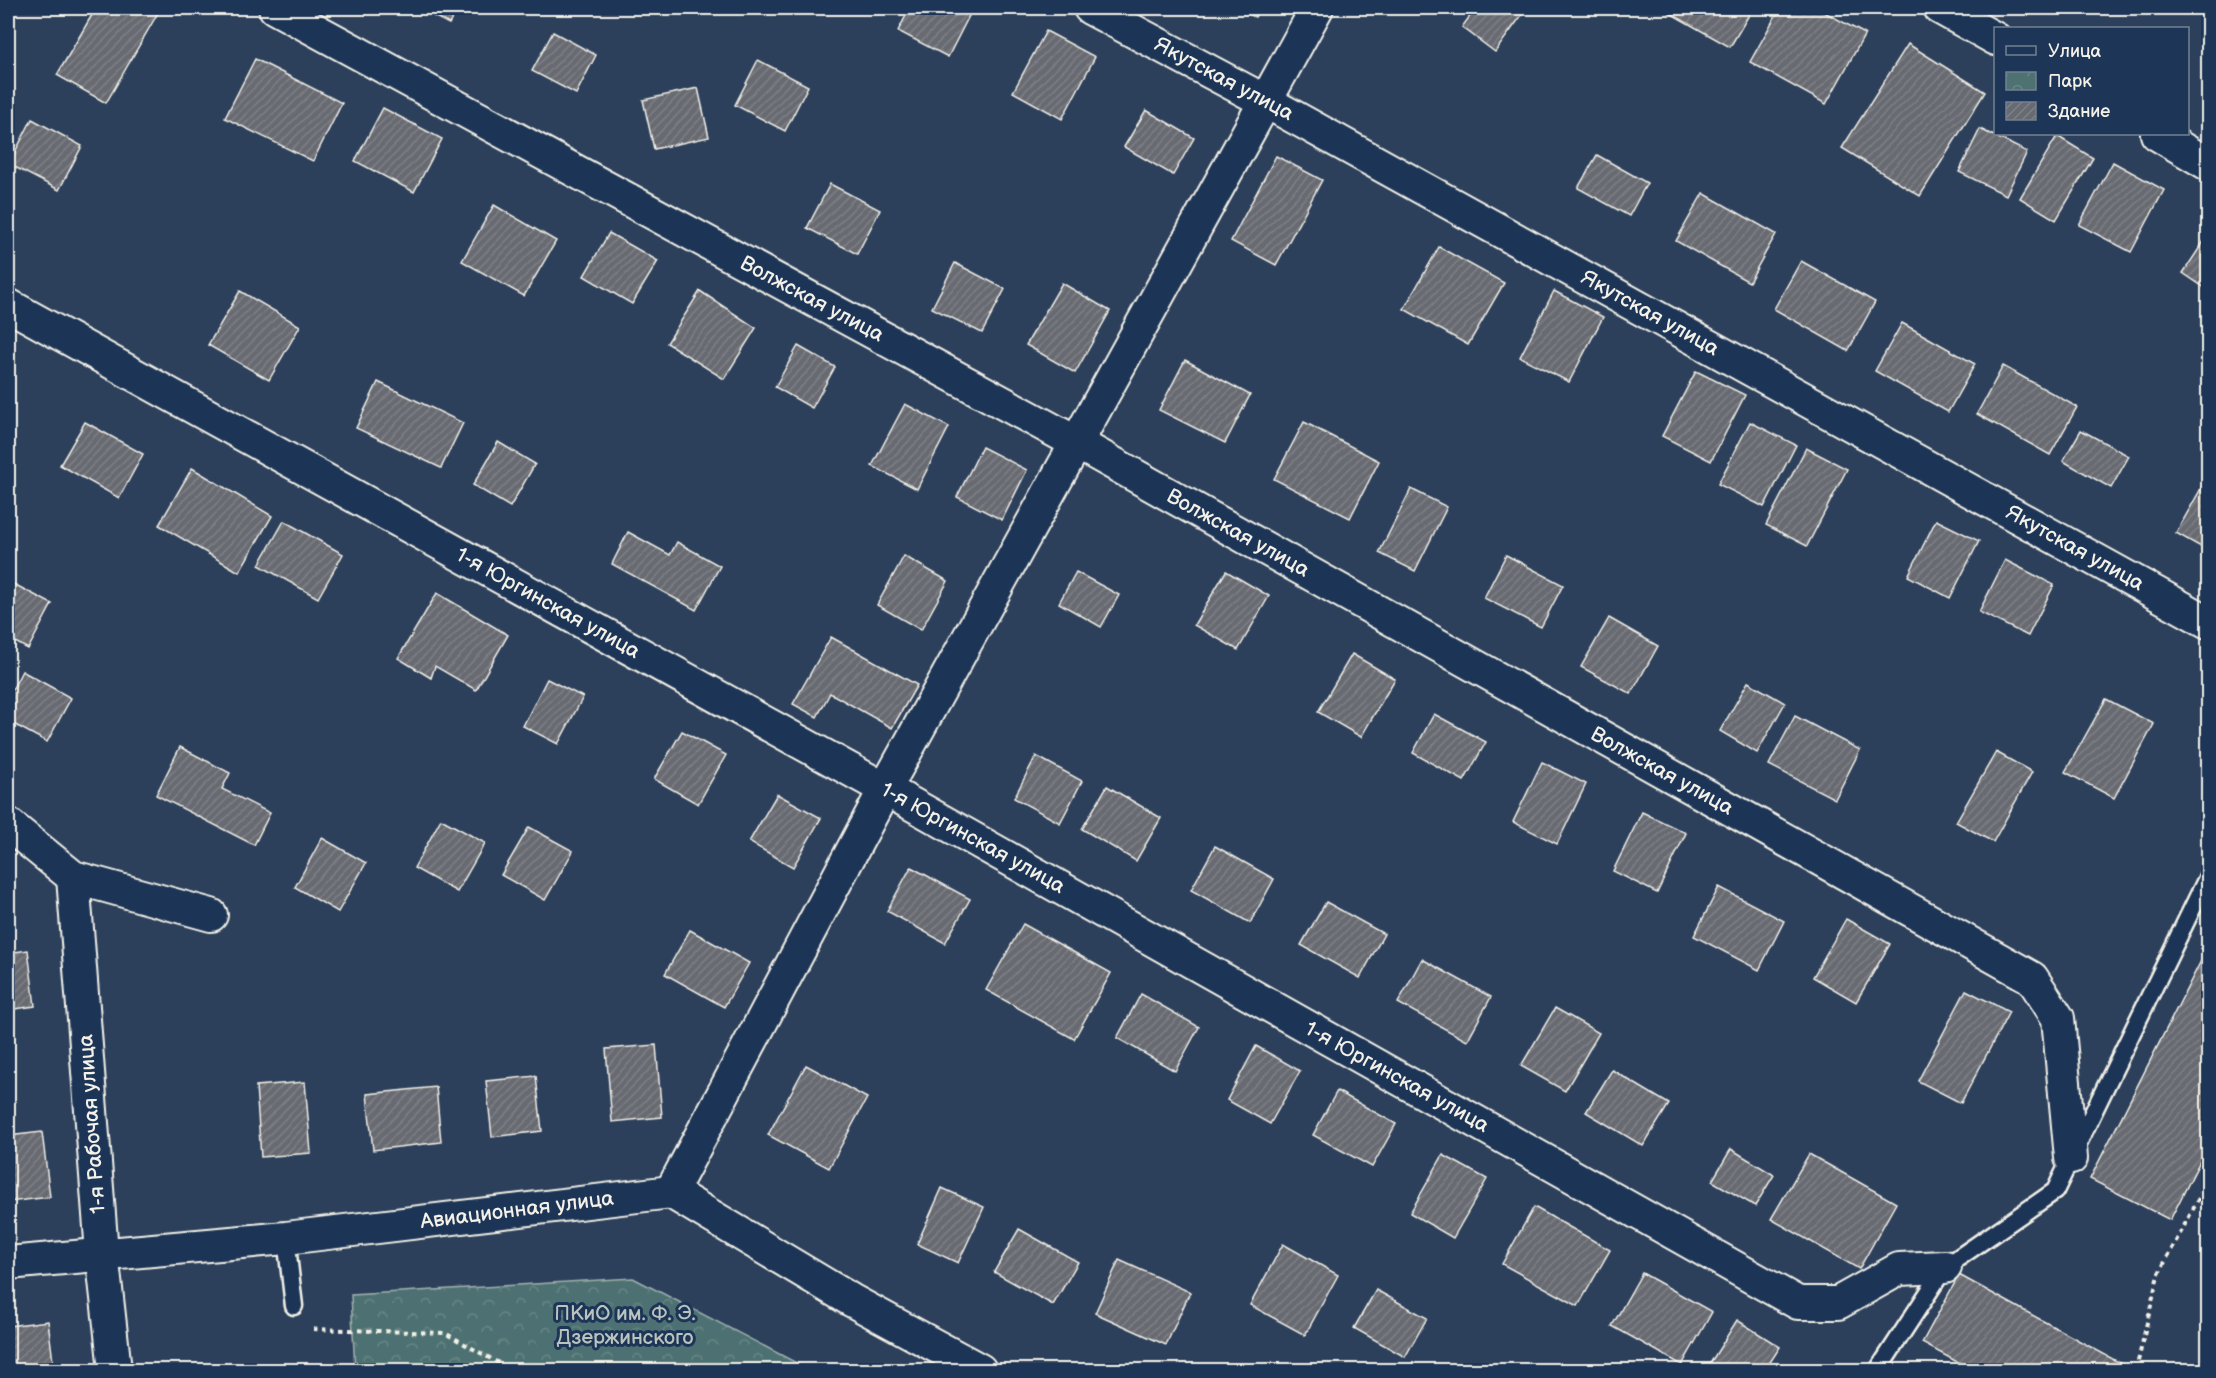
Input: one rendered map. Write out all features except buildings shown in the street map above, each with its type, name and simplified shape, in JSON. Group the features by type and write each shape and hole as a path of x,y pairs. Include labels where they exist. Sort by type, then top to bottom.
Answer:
{"street":[{"name":"Волжская улица","path":"275,8 1077,443 2032,978 2058,1018 2071,1158"},
{"name":"Якутская улица","path":"1090,8 1265,101 2208,622"},
{"path":"980,1371 851,1300 671,1192 885,789 1317,8"},
{"path":"1940,8 1994,38"},
{"path":"2159,135 2208,164"},
{"name":"1-я Юргинская улица","path":"8,305 885,789 1798,1303 1838,1303 1899,1269 1945,1267"},
{"path":"8,824 73,877 211,915"},
{"name":"1-я Рабочая улица","path":"73,877 102,1253 115,1371"},
{"name":"Авиационная улица","path":"8,1263 286,1238 671,1192"}],"lane":[{"path":"1878,1371 1945,1267 2055,1191 2208,876"},
{"path":"286,1238 294,1306"}],"path":[{"path":"2136,1371 2158,1275 2208,1181"},
{"path":"313,1329 444,1333 511,1371"}],"green space":[{"name":"ПКиО им. Ф. Э. Дзержинского","path":"633,1278 810,1370 355,1370 351,1295"}]}
